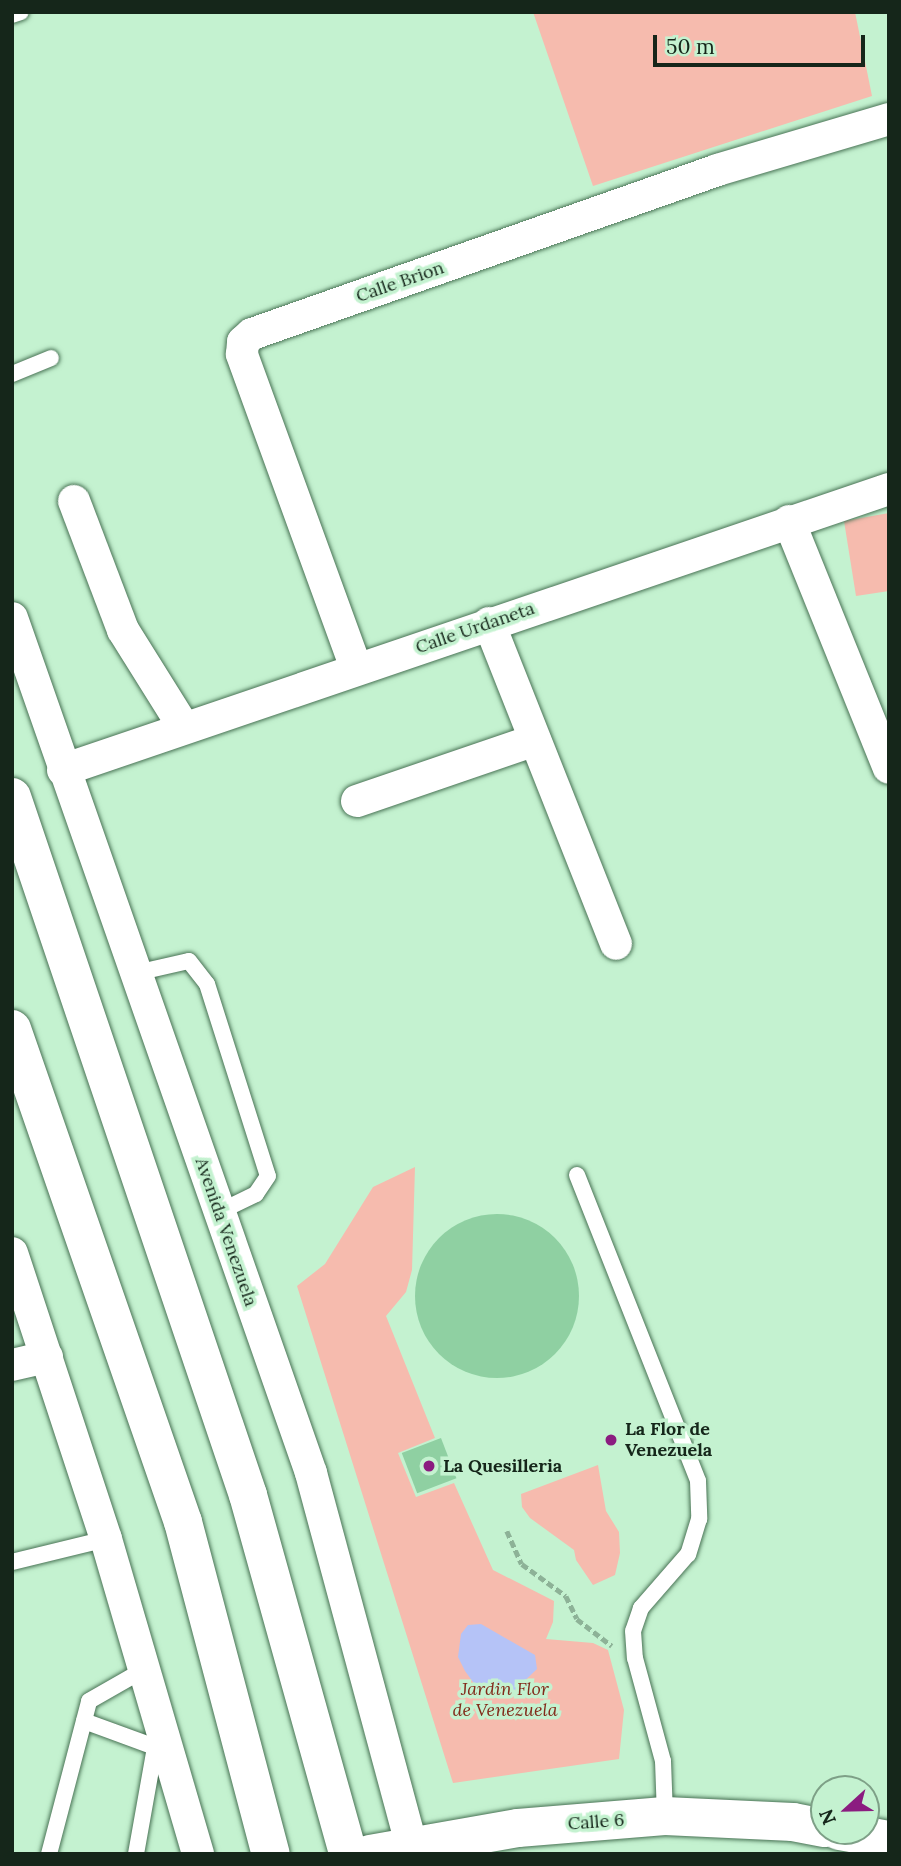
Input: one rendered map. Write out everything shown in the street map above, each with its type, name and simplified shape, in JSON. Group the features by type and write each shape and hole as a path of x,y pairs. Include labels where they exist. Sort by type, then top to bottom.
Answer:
{"street":[{"name":"Calle Brion","path":"356,668 242,354 243,342 265,330 717,170 889,119"},
{"name":"Calle Urdaneta","path":"63,770 183,726 889,489"},
{"path":"74,501 123,630 183,726"},
{"path":"789,521 889,768"},
{"name":"Avenida Venezuela","path":"12,618 311,1473 412,1849"},
{"path":"489,623 616,944"},
{"path":"357,801 535,740"},
{"path":"12,797 248,1495 348,1854"},
{"path":"12,1029 183,1522 271,1854"},
{"path":"12,1253 106,1539 145,1669 159,1742 198,1854"},
{"path":"12,1365 47,1357"},
{"name":"Calle 6","path":"370,1854 412,1849 518,1828 665,1816 793,1822 810,1825"}],"lane":[{"path":"12,15 21,12"},
{"path":"12,374 51,358"},
{"path":"136,973 189,961 207,985 268,1176 256,1194 219,1212"},
{"path":"578,1175 698,1481 699,1518 688,1554 641,1608 633,1631 635,1658 663,1761 665,1816"},
{"path":"12,1562 106,1539"},
{"path":"49,1854 89,1701 101,1690 145,1669"},
{"path":"84,1721 159,1742 135,1854"}],"path":[{"path":"507,1531 522,1564 566,1596 578,1619 613,1647 616,1659"}],"green space":[{"path":"533,12 855,12 872,96 593,186"},
{"path":"889,513 889,591 856,596 844,521"},
{"name":"Jardin Flor de Venezuela","path":"415,1167 412,1270 406,1292 386,1316 435,1438 398,1453 416,1497 454,1483 493,1570 554,1601 553,1622 546,1639 593,1643 608,1650 624,1710 619,1759 453,1783 297,1286 325,1264 373,1187"},
{"path":"598,1465 606,1511 619,1532 620,1553 615,1575 593,1585 576,1560 574,1550 530,1518 522,1507 521,1494"}],"water":[{"path":"481,1624 535,1655 537,1669 514,1691 499,1696 478,1689 458,1657 461,1634 468,1625"}],"building":[{"path":"497,1214 528,1220 555,1238 573,1265 579,1296 573,1327 555,1354 528,1372 497,1378 466,1372 439,1354 421,1327 415,1296 421,1265 439,1238 466,1220"},
{"name":"La Quesilleria","path":"441,1438 456,1478 417,1493 402,1453"}],"place":[{"name":"La Flor de Venezuela","path":"611,1440"},
{"name":"La Quesilleria","path":"429,1466"}]}
